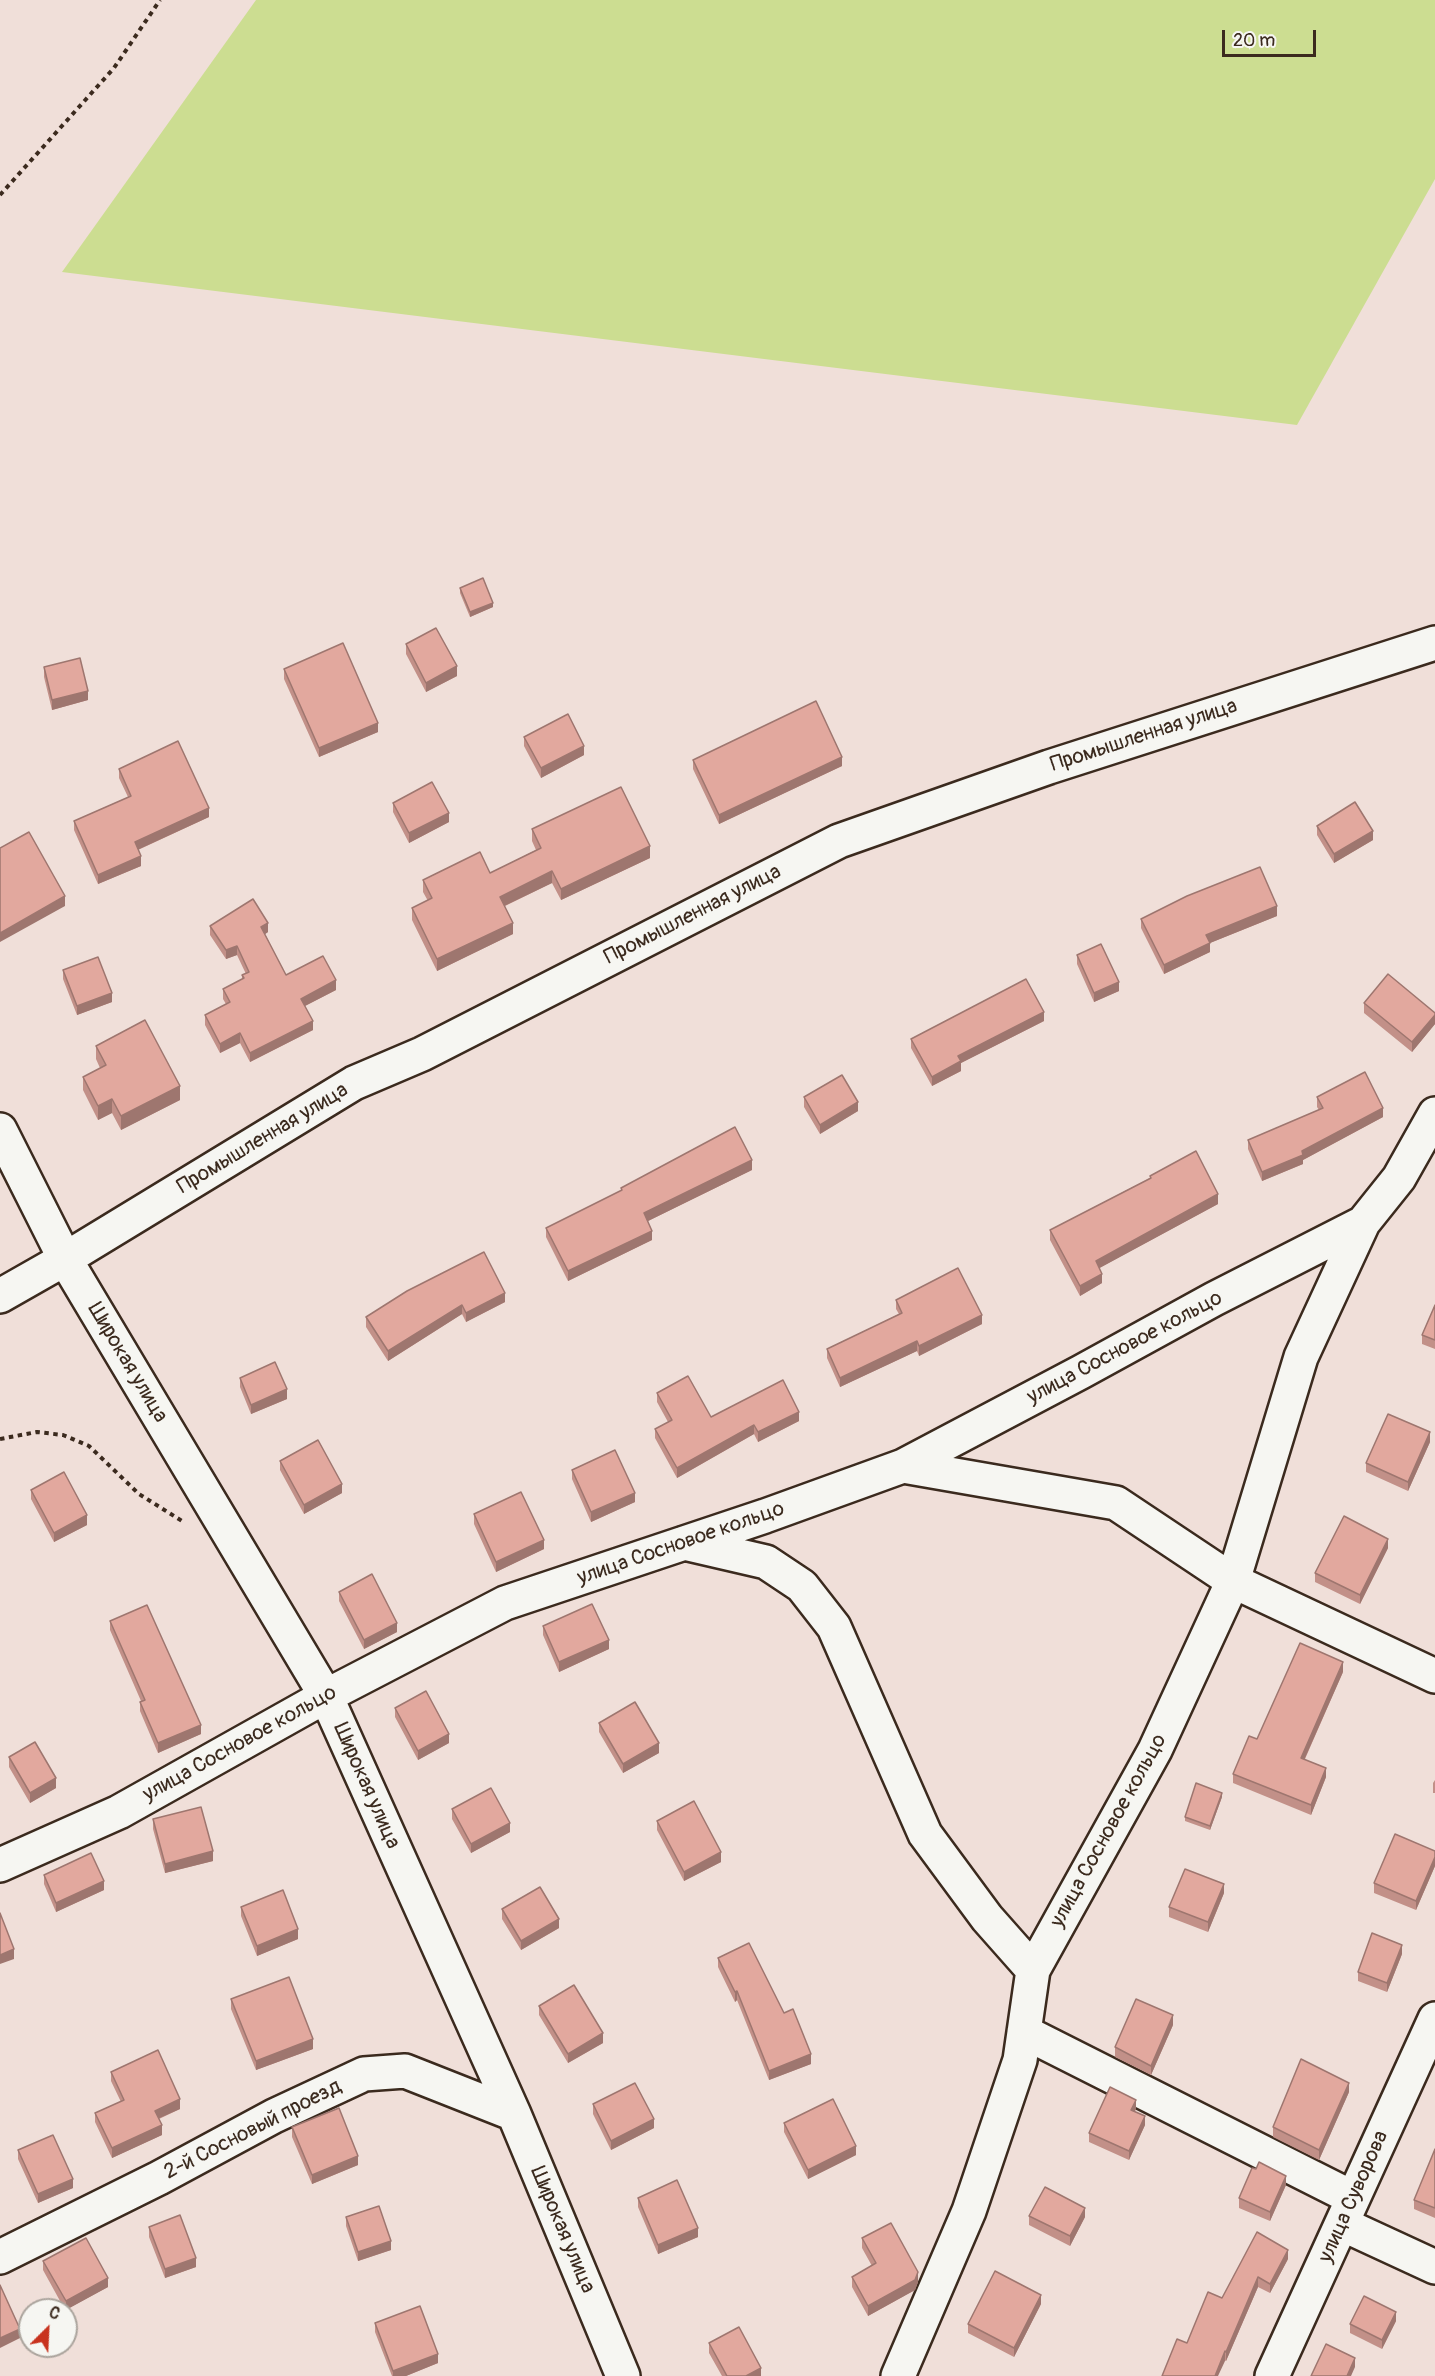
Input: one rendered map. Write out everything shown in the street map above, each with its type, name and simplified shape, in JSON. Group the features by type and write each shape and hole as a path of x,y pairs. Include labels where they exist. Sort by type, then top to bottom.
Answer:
{"street":[{"name":"Промышленная улица","path":"0,1296 65,1259 354,1083 432,1049 839,841 1049,767 1435,643"},
{"name":"улица Сосновое кольцо","path":"898,2376 969,2211 1020,2060 1033,1970 1155,1750 1233,1581 1301,1357 1363,1223 1400,1178 1435,1113"},
{"name":"Широкая улица","path":"0,1130 65,1259 326,1696 514,2114 618,2374"},
{"name":"улица Сосновое кольцо","path":"0,1865 119,1812 326,1696 505,1603 903,1466 1082,1372 1214,1299 1363,1223"},
{"path":"903,1466 1116,1503 1233,1581 1435,1676"},
{"path":"684,1543 766,1562 802,1586 834,1627 925,1834 987,1918 1033,1970"},
{"name":"улица Суворова","path":"1272,2376 1435,2019"},
{"path":"1024,2032 1347,2211 1435,2267"},
{"name":"2-й Сосновый проезд","path":"0,2257 159,2178 274,2116 364,2073 405,2071 514,2114"}],"path":[{"path":"0,195 114,68 160,0"},
{"path":"0,1439 38,1432 63,1435 89,1446 139,1494 182,1521 226,1529"}],"green space":[{"path":"256,0 1435,0 1435,179 1297,425 62,272"}],"building":[{"path":"483,578 493,603 470,612 460,588"},
{"path":"436,628 457,666 426,683 406,644"},
{"path":"343,643 378,723 319,748 284,669"},
{"path":"80,658 88,691 52,700 44,667"},
{"path":"816,701 842,757 719,815 693,760"},
{"path":"568,714 584,746 541,768 524,737"},
{"path":"178,741 209,808 135,842 141,856 98,875 74,821 131,796 119,769"},
{"path":"432,782 449,813 409,833 393,803"},
{"path":"621,787 650,846 561,889 552,871 500,897 513,923 437,959 412,908 432,898 423,880 480,852 490,873 541,848 532,829"},
{"path":"1355,802 1373,831 1334,854 1317,826"},
{"path":"29,832 65,896 0,933 0,848"},
{"path":"1260,867 1277,906 1206,935 1210,943 1164,965 1141,919 1187,896"},
{"path":"253,899 268,923 261,927 286,975 323,956 336,980 301,999 313,1021 250,1053 240,1033 220,1044 205,1015 230,1002 223,989 244,978 242,975 249,972 237,946 226,950 210,926"},
{"path":"1101,944 1119,982 1094,993 1077,955"},
{"path":"98,957 112,993 77,1006 63,970"},
{"path":"1388,974 1435,1013 1412,1042 1364,1003"},
{"path":"1026,979 1044,1012 958,1056 961,1061 932,1077 911,1039"},
{"path":"145,1020 180,1086 121,1116 112,1099 98,1106 83,1077 106,1065 96,1046"},
{"path":"1365,1072 1383,1108 1302,1151 1303,1155 1262,1172 1248,1140 1323,1108 1317,1097"},
{"path":"842,1075 858,1102 820,1125 804,1097"},
{"path":"735,1127 752,1160 644,1213 652,1231 568,1271 546,1228 622,1190 621,1188"},
{"path":"1196,1151 1218,1194 1096,1261 1102,1274 1080,1286 1050,1230 1151,1178 1150,1176"},
{"path":"484,1252 505,1293 466,1313 462,1305 388,1351 366,1317 407,1291"},
{"path":"958,1268 982,1315 919,1346 917,1341 840,1378 827,1349 902,1313 896,1300"},
{"path":"1435,1305 1435,1340 1422,1335"},
{"path":"275,1362 287,1389 251,1405 240,1378"},
{"path":"688,1376 711,1417 783,1380 799,1412 758,1432 754,1425 677,1468 655,1429 672,1420 657,1393"},
{"path":"1388,1414 1430,1432 1408,1482 1366,1463"},
{"path":"318,1440 342,1484 304,1505 280,1461"},
{"path":"615,1450 635,1493 591,1512 572,1470"},
{"path":"64,1472 87,1515 54,1533 31,1490"},
{"path":"521,1492 544,1540 496,1562 474,1514"},
{"path":"1344,1516 1388,1539 1360,1595 1315,1573"},
{"path":"372,1574 397,1623 364,1640 339,1592"},
{"path":"592,1604 609,1640 559,1662 543,1626"},
{"path":"147,1605 201,1725 158,1743 140,1702 145,1700 110,1621"},
{"path":"1300,1643 1343,1662 1301,1758 1326,1768 1311,1805 1233,1774 1249,1736 1257,1739"},
{"path":"426,1691 449,1734 418,1751 395,1708"},
{"path":"635,1702 659,1743 623,1764 599,1723"},
{"path":"35,1742 56,1778 30,1793 9,1757"},
{"path":"1196,1783 1222,1793 1210,1826 1185,1817"},
{"path":"491,1788 510,1823 471,1844 452,1809"},
{"path":"694,1801 721,1852 684,1872 657,1821"},
{"path":"201,1807 213,1851 165,1864 153,1819"},
{"path":"1395,1834 1435,1851 1435,1857 1416,1901 1374,1883"},
{"path":"91,1853 104,1881 56,1903 44,1875"},
{"path":"1185,1869 1224,1884 1208,1922 1169,1907"},
{"path":"540,1887 559,1919 521,1941 502,1909"},
{"path":"283,1890 298,1929 257,1946 241,1907"},
{"path":"0,1913 14,1949 0,1955"},
{"path":"1372,1933 1402,1945 1387,1983 1358,1972"},
{"path":"749,1943 784,2013 793,2009 811,2054 769,2071 737,1991 735,1992 718,1958"},
{"path":"289,1977 313,2039 256,2061 231,1999"},
{"path":"574,1985 603,2033 568,2054 539,2006"},
{"path":"1136,1999 1173,2015 1151,2066 1115,2047"},
{"path":"158,2050 180,2099 155,2111 162,2125 112,2148 95,2113 124,2100 111,2072"},
{"path":"1301,2059 1349,2083 1319,2150 1273,2127"},
{"path":"635,2083 654,2119 611,2141 593,2104"},
{"path":"1110,2087 1136,2100 1131,2110 1145,2116 1129,2151 1089,2133"},
{"path":"833,2099 856,2146 808,2170 784,2123"},
{"path":"339,2108 358,2156 312,2175 292,2127"},
{"path":"53,2135 73,2179 38,2194 18,2150"},
{"path":"1435,2149 1435,2208 1414,2200"},
{"path":"1259,2162 1286,2176 1270,2212 1239,2198 1252,2168 1256,2169"},
{"path":"677,2180 698,2228 658,2245 638,2198"},
{"path":"1045,2187 1085,2208 1070,2236 1029,2216"},
{"path":"379,2206 391,2241 358,2252 346,2217"},
{"path":"180,2215 196,2258 165,2269 149,2227"},
{"path":"891,2223 918,2272 915,2280 868,2306 852,2277 876,2263 862,2238"},
{"path":"1257,2232 1288,2250 1270,2284 1258,2277 1215,2376 1162,2376 1177,2339 1187,2343 1208,2292 1222,2298"},
{"path":"86,2238 108,2278 71,2298 64,2298 43,2261"},
{"path":"995,2271 1041,2295 1014,2348 968,2324"},
{"path":"0,2285 18,2325 18,2330 0,2338"},
{"path":"1364,2296 1396,2312 1382,2340 1350,2324"},
{"path":"420,2306 438,2354 393,2371 375,2323"},
{"path":"739,2327 761,2368 746,2376 727,2376 709,2343"},
{"path":"1326,2344 1355,2358 1347,2376 1311,2376"}]}
